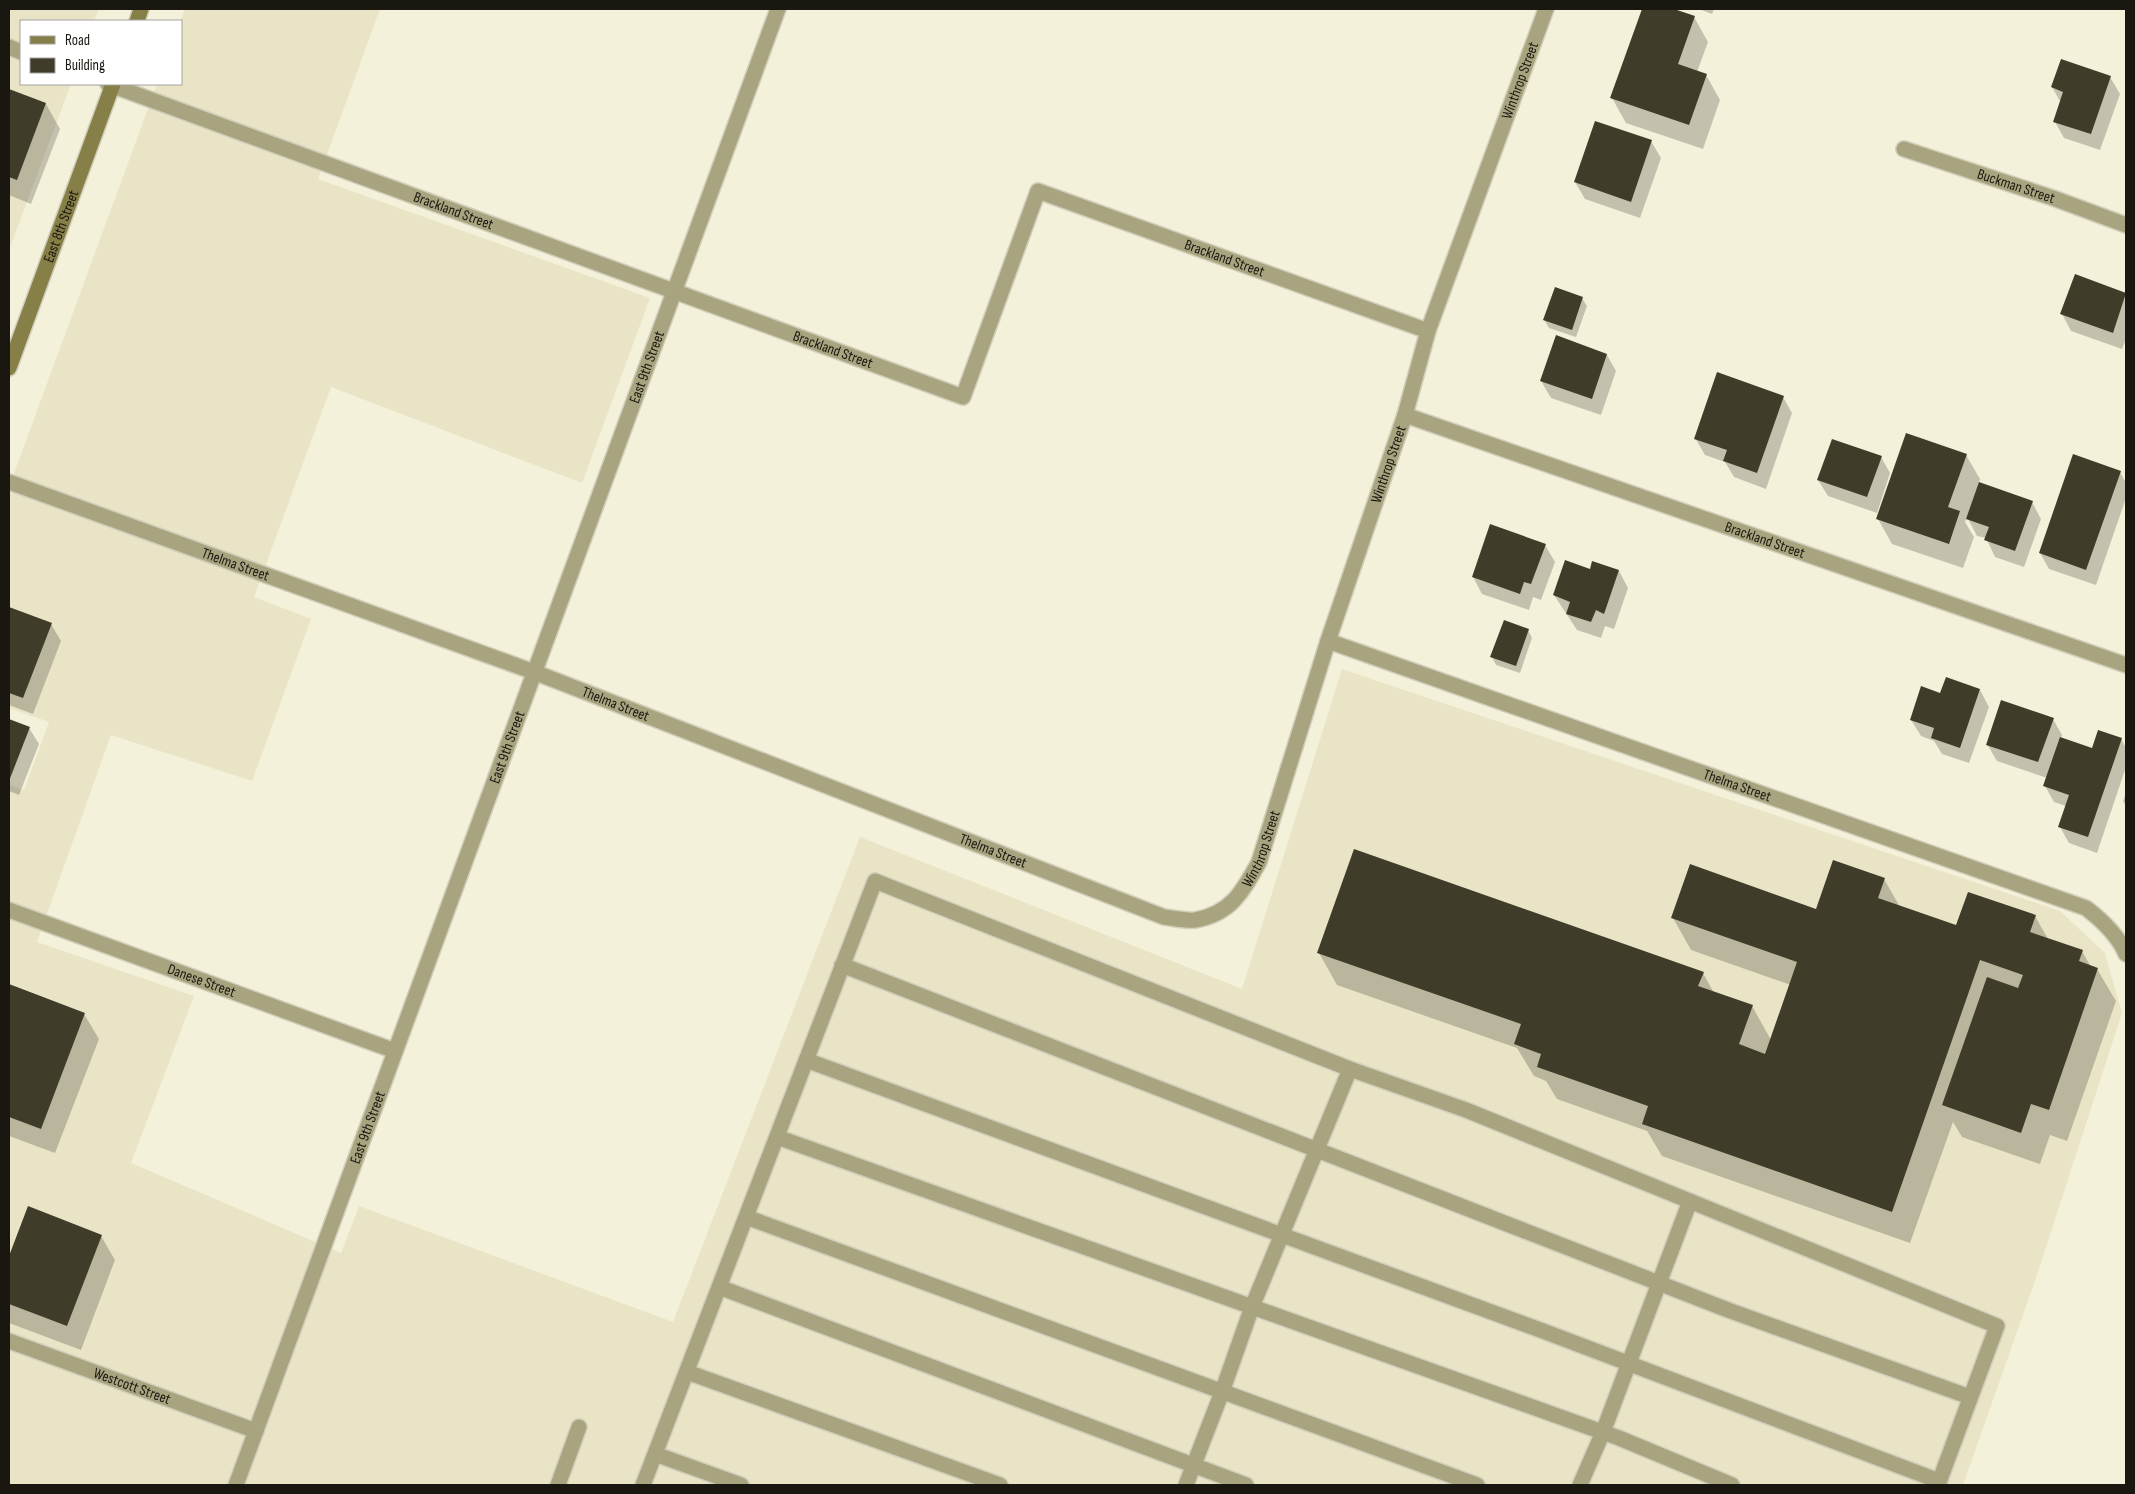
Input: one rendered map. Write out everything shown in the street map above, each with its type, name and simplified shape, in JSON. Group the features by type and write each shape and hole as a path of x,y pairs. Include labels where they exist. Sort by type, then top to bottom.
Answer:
{"street":[{"name":"East 9th Street","path":"236,1485 778,9"},
{"name":"Winthrop Street","path":"1221,912 1244,890 1259,862 1328,641 1405,415 1428,331 1546,9"},
{"name":"East 8th Street","path":"9,368 111,85"},
{"name":"Brackland Street","path":"114,85 963,397 1038,191 1428,331"},
{"name":"Buckman Street","path":"1904,149 2053,198 2126,225"},
{"name":"Brackland Street","path":"1405,415 2126,665"},
{"name":"Thelma Street","path":"9,482 534,672 1164,917 1194,920 1221,912"},
{"name":"Thelma Street","path":"1328,641 2086,908 2105,922 2123,946 2126,954"},
{"path":"643,1485 842,965 875,881 1350,1069 1466,1110 1997,1326 1939,1483 1629,1364 806,1060"},
{"name":"Danese Street","path":"9,910 395,1051"},
{"path":"842,965 1659,1283 1970,1397"},
{"path":"1186,1485 1222,1392 1252,1306 1283,1236 1350,1069"},
{"path":"777,1137 1603,1432 1732,1485"},
{"path":"1580,1485 1603,1432 1690,1201"},
{"path":"746,1217 1477,1485"},
{"path":"719,1287 1246,1485"},
{"name":"Westcott Street","path":"9,1341 256,1431"},
{"path":"686,1372 1000,1485"},
{"path":"558,1485 579,1427"},
{"path":"655,1454 741,1485"}],"shaded area":[{"path":"9,9 99,9 94,20 20,20 20,85 71,85 9,250"},
{"path":"185,9 380,9 318,179 650,298 582,483 331,387 254,597 311,619 252,781 111,735 37,942 194,996 131,1163 341,1253 359,1206 673,1322 860,837 1242,989 1342,669 2060,911 2105,953 2122,1013 2037,1275 1963,1485 9,1485 9,785 24,790 49,722 9,708 9,487 157,85 182,85 182,20 180,20"}],"building":[{"path":"1642,9 1674,9 1695,16 1678,64 1707,74 1689,125 1610,98"},
{"path":"2061,59 2111,76 2091,134 2053,122 2063,92 2051,87"},
{"path":"9,89 46,103 17,180 9,177"},
{"path":"1595,121 1652,140 1631,202 1574,182"},
{"path":"2075,274 2126,293 2113,333 2060,314"},
{"path":"1555,287 1583,297 1572,330 1543,320"},
{"path":"1556,335 1607,354 1592,399 1540,381"},
{"path":"1717,372 1784,396 1757,473 1723,461 1727,450 1694,439"},
{"path":"1906,433 1967,454 1948,507 1960,511 1949,544 1876,519"},
{"path":"1832,439 1882,456 1867,497 1817,480"},
{"path":"2073,454 2121,471 2086,570 2039,553"},
{"path":"1979,482 2033,501 2015,551 1984,540 1989,527 1966,519"},
{"path":"1490,524 1546,544 1531,584 1524,582 1520,594 1472,577"},
{"path":"1565,560 1590,569 1592,561 1619,570 1604,614 1596,610 1591,622 1566,614 1570,602 1553,595"},
{"path":"9,607 52,623 23,698 9,693"},
{"path":"1504,620 1529,629 1516,666 1490,657"},
{"path":"1946,677 1980,689 1960,748 1931,738 1934,728 1910,720 1921,686 1940,693"},
{"path":"2001,700 2054,718 2038,762 1986,745"},
{"path":"9,719 30,727 9,781"},
{"path":"2098,730 2122,738 2088,837 2058,827 2069,795 2043,786 2060,737 2092,748"},
{"path":"1354,849 1704,972 1698,986 1753,1005 1739,1044 1765,1054 1797,962 1671,918 1690,864 1816,909 1833,860 1885,878 1878,898 1956,925 1968,892 2036,915 2030,932 2083,950 2079,961 2098,968 2049,1110 2031,1104 2021,1133 1942,1105 1987,977 2018,988 2023,975 1980,960 1892,1212 1642,1124 1648,1106 1537,1067 1541,1054 1514,1044 1521,1024 1317,953"},
{"path":"9,984 85,1013 41,1129 9,1117"},
{"path":"28,1206 102,1235 67,1326 9,1304 9,1256"}]}
